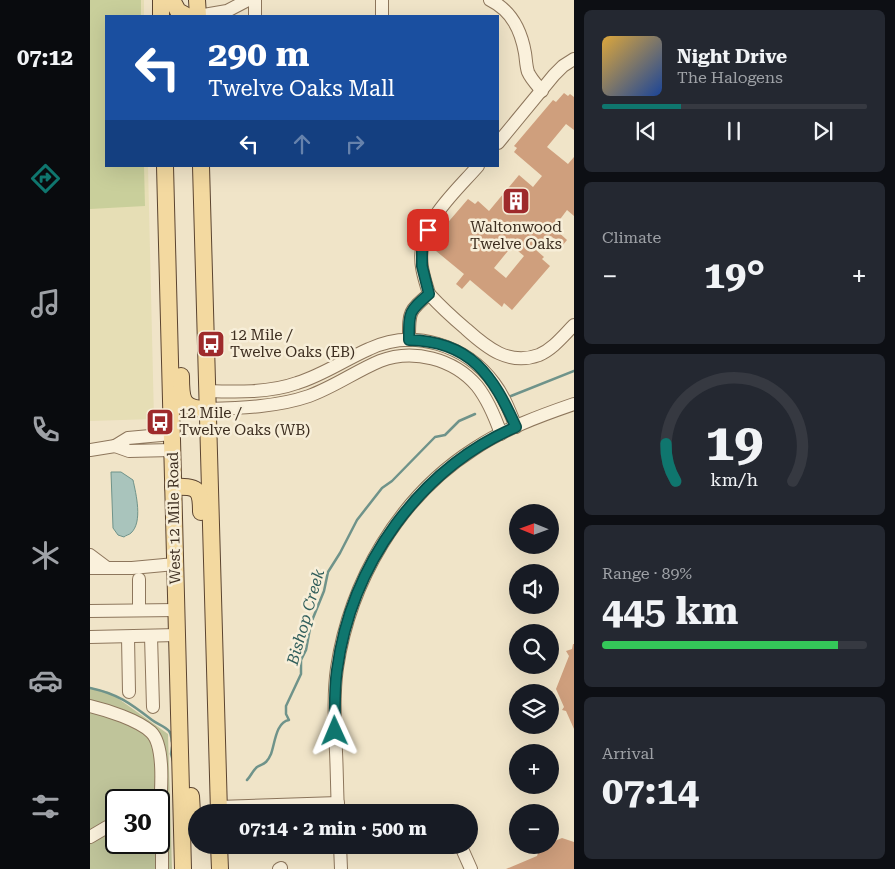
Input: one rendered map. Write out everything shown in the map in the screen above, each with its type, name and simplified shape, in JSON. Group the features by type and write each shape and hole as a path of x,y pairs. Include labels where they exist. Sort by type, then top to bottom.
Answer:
{"main road":[{"path":"161,0 161,15"},
{"path":"172,0 178,11 185,15"},
{"path":"196,15 197,0"},
{"path":"192,167 196,295 205,328"},
{"path":"201,167 218,804"},
{"path":"165,174 177,240 182,396 189,406 207,409"},
{"name":"West 12 Mile Road","path":"165,174 183,869"},
{"path":"174,487 193,488 200,497 205,677 217,746"},
{"path":"175,566 184,587 192,804"},
{"path":"219,854 220,869"}],"street":[{"path":"204,15 227,12 248,0"},
{"path":"255,0 255,15"},
{"path":"382,0 382,15"},
{"path":"490,0 510,15 517,25 523,39 527,70 530,77 542,91"},
{"path":"499,142 563,66 573,61"},
{"path":"477,167 436,216 428,230 422,250 422,266 429,294 442,308 488,348 510,358 539,355 553,346 573,327"},
{"path":"409,340 409,315 429,294"},
{"path":"207,391 248,391 289,386 326,373 369,348 384,343 419,340 446,346 478,365 495,384 516,427"},
{"path":"207,409 274,404 294,400 329,388 386,359 417,356 440,361 456,368 470,379 483,395 501,434"},
{"path":"338,804 336,675 343,641 362,582 392,529 422,492 466,454 538,416 574,404"},
{"path":"90,449 115,446 128,438 172,442"},
{"path":"90,555 106,567"},
{"path":"90,568 175,566"},
{"path":"139,579 139,610"},
{"path":"90,612 177,610"},
{"path":"90,637 177,635"},
{"path":"128,636 129,692"},
{"path":"151,636 153,707"},
{"path":"90,706 124,718 151,732 155,739 160,759 160,789"},
{"path":"90,837 105,829"},
{"path":"162,854 162,869"},
{"path":"340,854 341,869"},
{"path":"464,854 471,869"}],"shaded area":[{"path":"90,0 144,0 144,15 105,15 105,167 148,167 154,419 90,421"}],"green space":[{"path":"90,0 141,0 141,15 105,15 105,167 144,167 145,206 90,209"},
{"path":"90,687 109,692 168,734 170,789 105,789 105,854 170,854 170,802 172,869 90,869"}],"water":[{"path":"111,472 121,472 133,480 136,493 137,522 131,533 124,537 118,535 113,528"}],"building":[{"name":"Waltonwood Twelve Oaks","path":"564,93 574,97 574,130 566,124 547,147 568,164 574,157 574,216 567,210 558,222 560,224 556,230 567,240 562,246 551,236 536,250 550,266 512,310 504,303 502,307 470,280 462,289 456,284 464,274 436,251 439,247 436,244 442,237 438,234 468,199 475,204 478,201 489,211 519,175 533,187 542,176 514,152 517,148 514,146 553,100 556,102","holes":["512,246 524,256 506,278 494,268"]},
{"path":"574,644 574,729 566,711 562,710 564,707 559,696 558,684 569,656 566,651 572,649"},
{"path":"562,838 574,842 574,869 506,869 537,856 538,854 559,854 559,839"}],"waterway":[{"name":"Bishop Creek","path":"511,396 574,371"},
{"name":"Bishop Creek","path":"247,780 256,768 266,762 271,754 281,725 289,720 286,714 286,706 301,674 301,660 306,650 311,623 324,591 328,572 357,520 382,488 392,481 435,437 445,435 459,421 475,414"},
{"path":"90,688 116,696 130,704 167,729 171,733 172,742"},
{"path":"172,747 173,761"}],"place":[{"name":"Waltonwood Twelve Oaks","path":"516,201"},
{"name":"12 Mile / Twelve Oaks (EB)","path":"211,344"},
{"name":"12 Mile / Twelve Oaks (WB)","path":"160,422"}],"route":[{"path":"335,731 337,668 343,641 362,582 377,554 392,529 422,492 466,454 516,427 495,384 478,365 458,351 446,346 419,340 409,340 409,315 429,294 422,266 422,250 428,230"}]}
